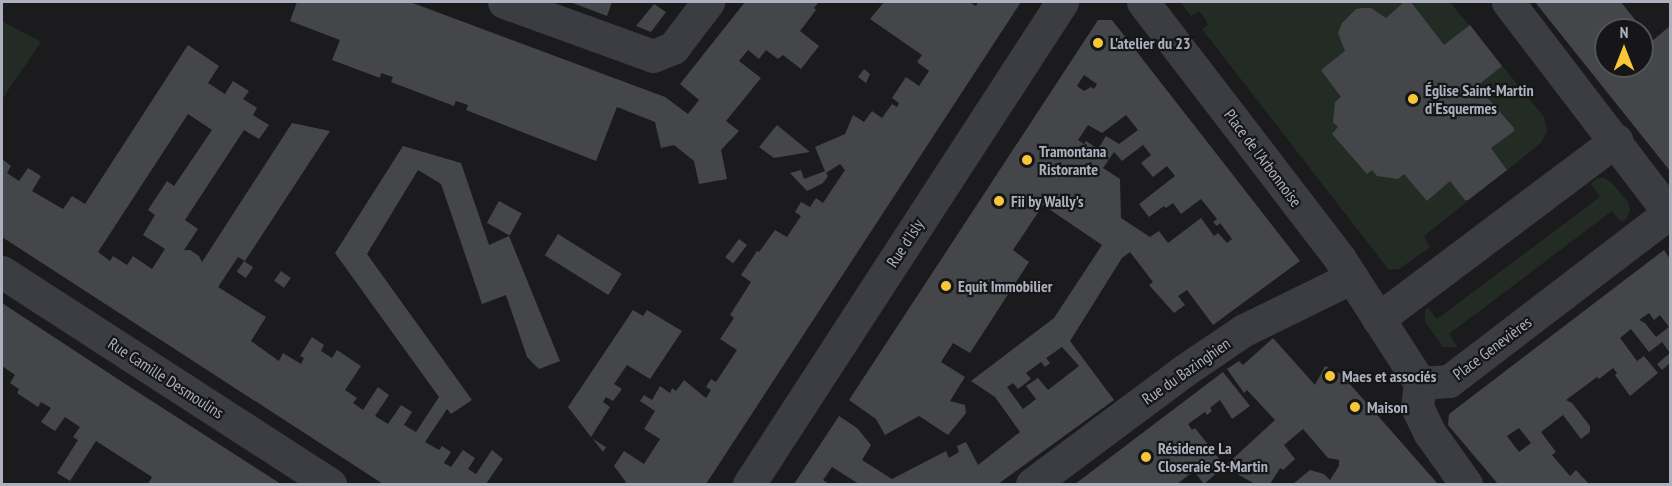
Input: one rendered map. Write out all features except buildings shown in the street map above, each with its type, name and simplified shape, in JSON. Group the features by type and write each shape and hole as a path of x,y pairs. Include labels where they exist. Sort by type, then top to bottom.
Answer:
{"street":[{"path":"504,2 653,56 673,48 708,2"},
{"name":"Rue d'Isly","path":"749,484 1062,2"},
{"name":"Place de l'Arbonnoise","path":"1143,2 1352,277 1378,319"},
{"name":"Place Genevières","path":"1420,383 1449,381 1670,213 1508,2"},
{"path":"1466,484 1429,432 1417,408 1420,383 1378,319 1616,140"},
{"name":"Rue Camille Desmoulins","path":"2,272 330,484"},
{"name":"Rue du Bazinghien","path":"1032,484 1226,342 1265,318 1352,277"}],"shaded area":[{"path":"1180,2 1450,2 1544,117 1547,131 1541,143 1424,236 1430,247 1399,269 1389,270 1202,29 1208,25 1204,17 1199,11 1191,16"},
{"path":"2,21 41,42 2,99"},
{"path":"1603,177 1612,183 1628,202 1630,209 1627,218 1621,222 1612,211 1449,334 1457,347 1443,347 1425,322 1425,310 1428,308 1437,319 1600,197 1591,184"}],"place":[{"name":"L'atelier du 23","path":"1098,43"},
{"name":"Église Saint-Martin d'Esquermes","path":"1413,99"},
{"name":"Tramontana Ristorante","path":"1027,160"},
{"name":"Fii by Wally's","path":"999,201"},
{"name":"Equit Immobilier","path":"946,286"},
{"name":"Maes et associés","path":"1330,376"},
{"name":"Maison","path":"1355,407"},
{"name":"Résidence La Closeraie St-Martin","path":"1146,457"}]}
